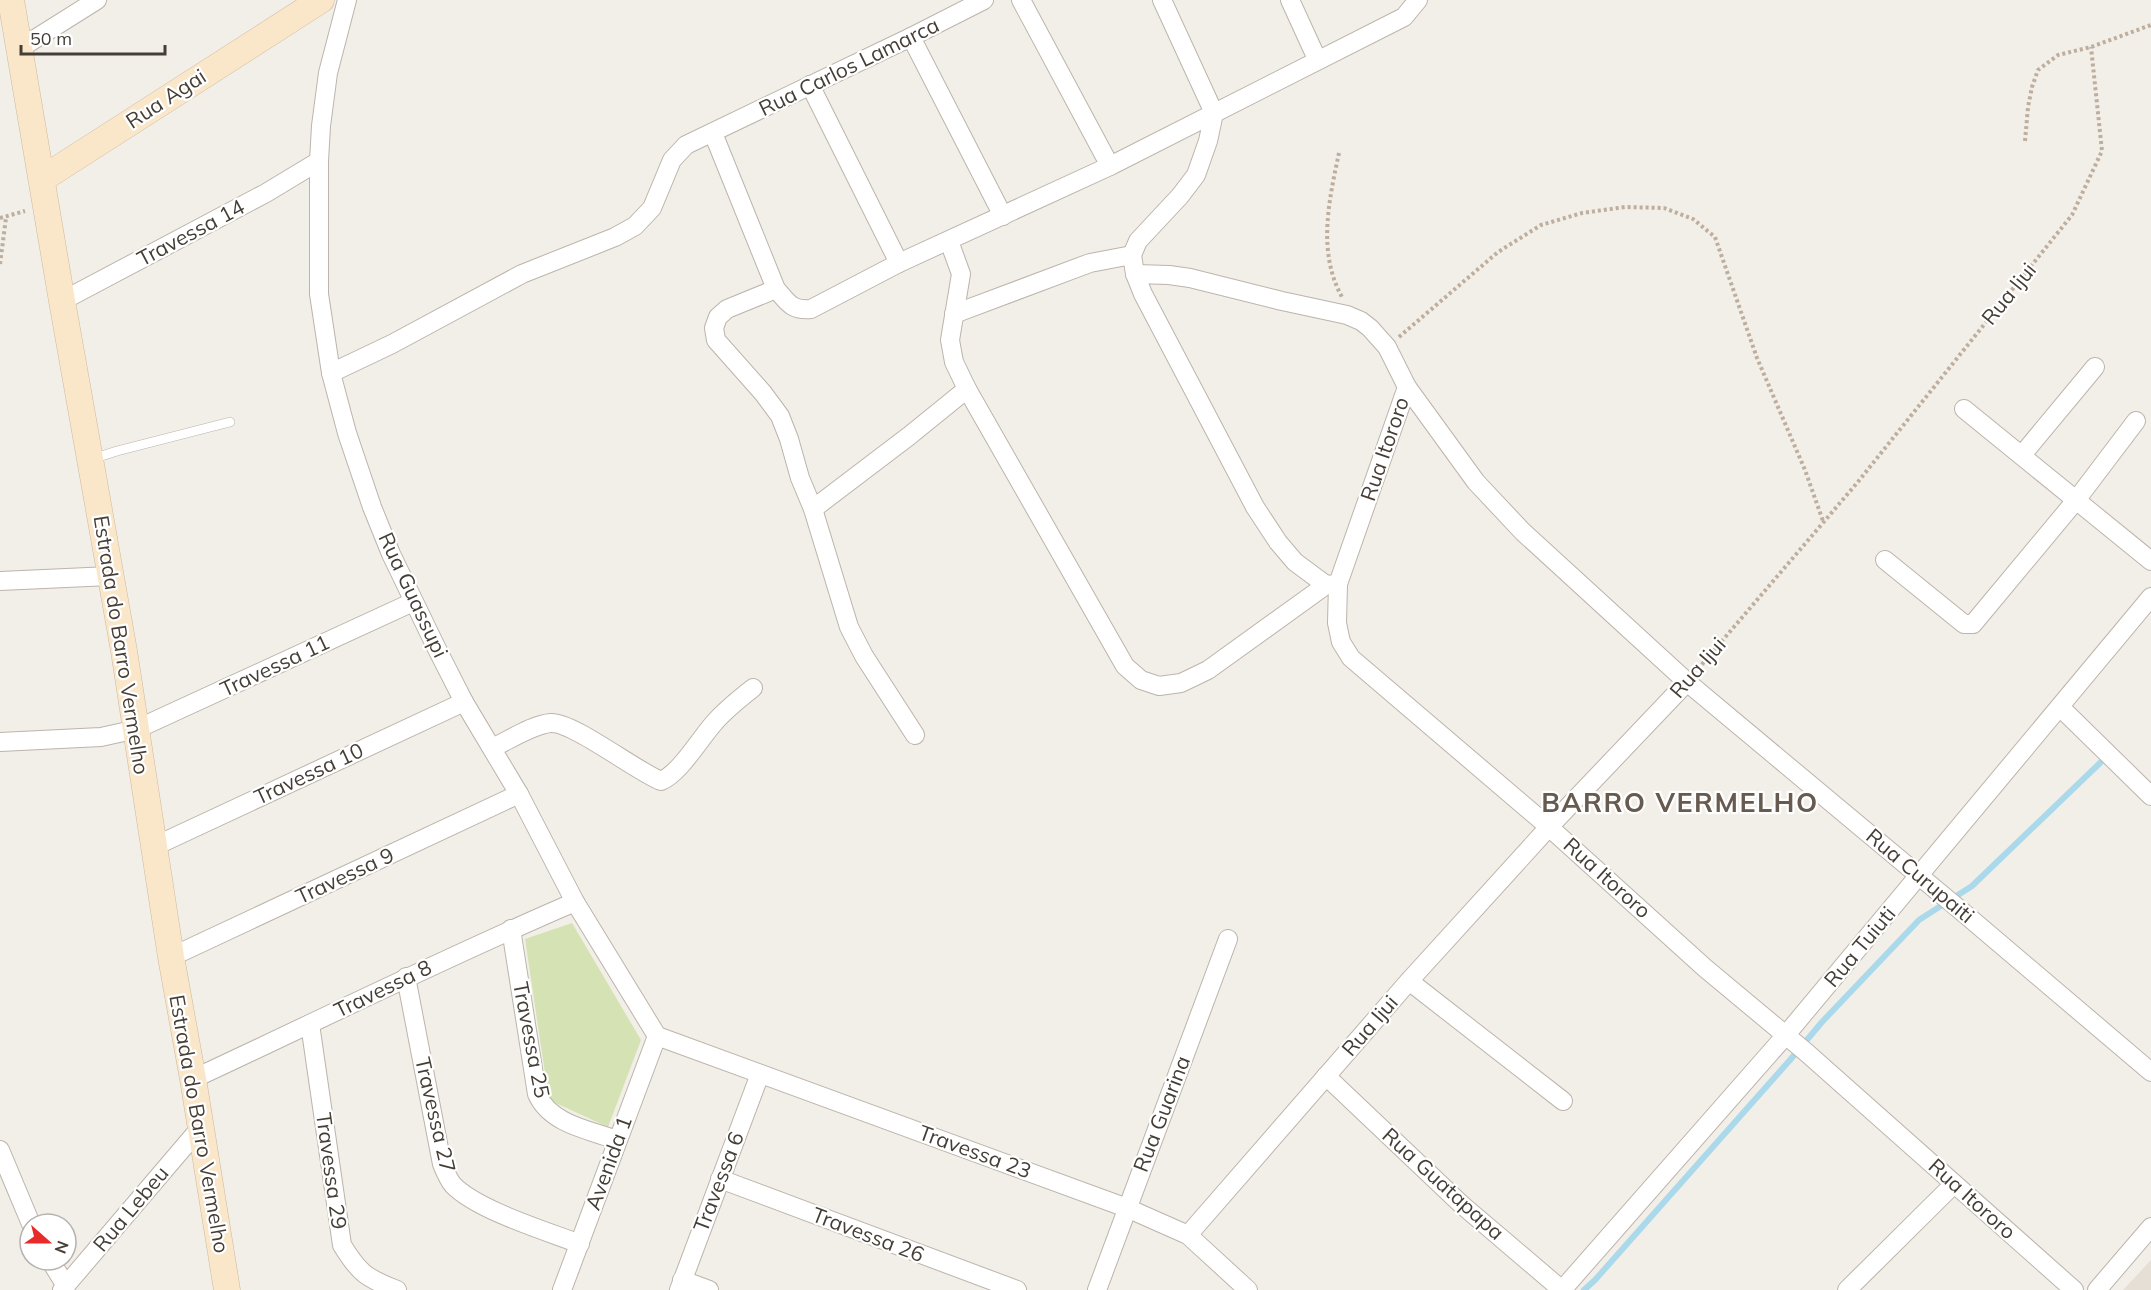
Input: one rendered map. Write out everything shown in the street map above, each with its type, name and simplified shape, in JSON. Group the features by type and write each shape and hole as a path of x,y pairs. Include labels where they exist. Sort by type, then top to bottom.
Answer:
{"street":[{"name":"Estrada do Barro Vermelho","path":"11,0 137,729 153,847 227,1290"},
{"path":"19,49 97,0"},
{"name":"Rua Agai","path":"42,179 321,0"},
{"name":"Rua Guassupi","path":"347,0 328,73 319,161 319,294 331,373 347,433 372,507 413,602 464,702 519,794 575,902 657,1035"},
{"name":"Rua Carlos Lamarca","path":"331,373 392,344 522,274 615,237 635,226 652,208 672,160 686,145 984,0"},
{"path":"1021,0 1110,166"},
{"path":"949,241 961,274 950,340 954,362 966,389 1125,666 1141,680 1159,686 1181,683 1208,670 1332,584 1295,562 1278,542 1255,507 1143,294 1135,274 1132,255 1142,235 1180,196 1196,174 1208,141 1214,113 1162,0"},
{"path":"1290,0 1317,59"},
{"path":"712,133 776,289 798,310 811,309 899,263 1110,166 1317,59 1404,17 1418,0"},
{"path":"911,37 1003,216"},
{"path":"810,85 899,263"},
{"name":"Travessa 14","path":"62,301 266,193 319,161"},
{"path":"954,314 1090,263 1132,255"},
{"path":"1135,274 1168,274 1190,278 1282,302 1347,315 1361,321"},
{"path":"776,289 727,309 718,317 714,328 716,340 763,393 780,416 800,478 813,509 849,627 864,656 915,735"},
{"name":"Rua Curupaiti","path":"1361,321 1387,347 1407,387 1476,482 1523,532 1687,682 2151,1072"},
{"path":"2022,455 2095,367"},
{"name":"Rua Itororo","path":"1407,387 1332,584 1341,642 1352,658 1549,827 1705,968 1807,1053 2074,1290"},
{"path":"813,509 909,436 966,389"},
{"path":"1964,409 2151,561"},
{"path":"1885,560 1955,618 1964,624 1973,624 2077,499 2136,421"},
{"path":"0,581 110,576"},
{"name":"Rua Tuiuti","path":"1562,1290 1788,1038 2151,597"},
{"name":"Travessa 11","path":"0,742 101,737 137,729 413,602"},
{"name":"Rua Ijui","path":"1188,1235 1409,981 1549,827 1687,682"},
{"path":"492,748 539,726 552,723 563,725 661,782 670,778 716,720 753,688"},
{"name":"Travessa 10","path":"153,847 464,702"},
{"path":"2060,707 2151,796"},
{"name":"Travessa 9","path":"171,957 519,794"},
{"name":"Travessa 8","path":"193,1079 406,977 575,902"},
{"name":"Travessa 25","path":"510,929 537,1094 542,1105 555,1116 617,1140"},
{"name":"Rua Guarina","path":"1097,1290 1228,939"},
{"name":"Travessa 27","path":"406,977 442,1164 451,1183 464,1195 482,1205 580,1244"},
{"path":"1409,981 1563,1101"},
{"name":"Travessa 29","path":"310,1024 342,1245 355,1267 375,1282 397,1290"},
{"path":"657,1035 760,1074"},
{"name":"Avenida 1","path":"562,1290 657,1035"},
{"name":"Travessa 23","path":"760,1074 1127,1208 1188,1235"},
{"name":"Travessa 6","path":"681,1285 760,1074"},
{"name":"Rua Guatapapa","path":"1326,1076 1461,1204 1562,1290"},
{"name":"Rua Lebeu","path":"64,1288 200,1128"},
{"path":"0,1150 26,1212"},
{"name":"Travessa 26","path":"720,1179 1017,1290"},
{"path":"1847,1290 1954,1184"},
{"path":"2097,1290 2151,1227"},
{"path":"1188,1235 1248,1290"},
{"path":"56,1272 64,1288"},
{"path":"681,1285 709,1290"}],"lane":[{"path":"90,460 230,422"}],"path":[{"path":"2025,141 2028,107 2038,70 2058,55 2091,47 2151,25"},
{"name":"Rua Ijui","path":"1687,682 1857,483 2072,215 2102,151 2091,47"},
{"path":"1339,153 1328,205 1329,260 1336,285 1344,300 1361,321"},
{"path":"1387,347 1498,252 1541,225 1582,213 1625,207 1664,208 1693,219 1715,237 1757,358 1805,470 1823,521"},
{"path":"0,264 6,218"}],"shaded area":[{"path":"2151,1260 2151,1290 2123,1290"}],"green space":[{"path":"572,923 641,1040 608,1127 549,1100 525,939"}],"waterway":[{"path":"1584,1290 1822,1022 1919,920 1972,886 2101,762"}],"district":[{"name":"BARRO VERMELHO","path":"1680,803"}]}
